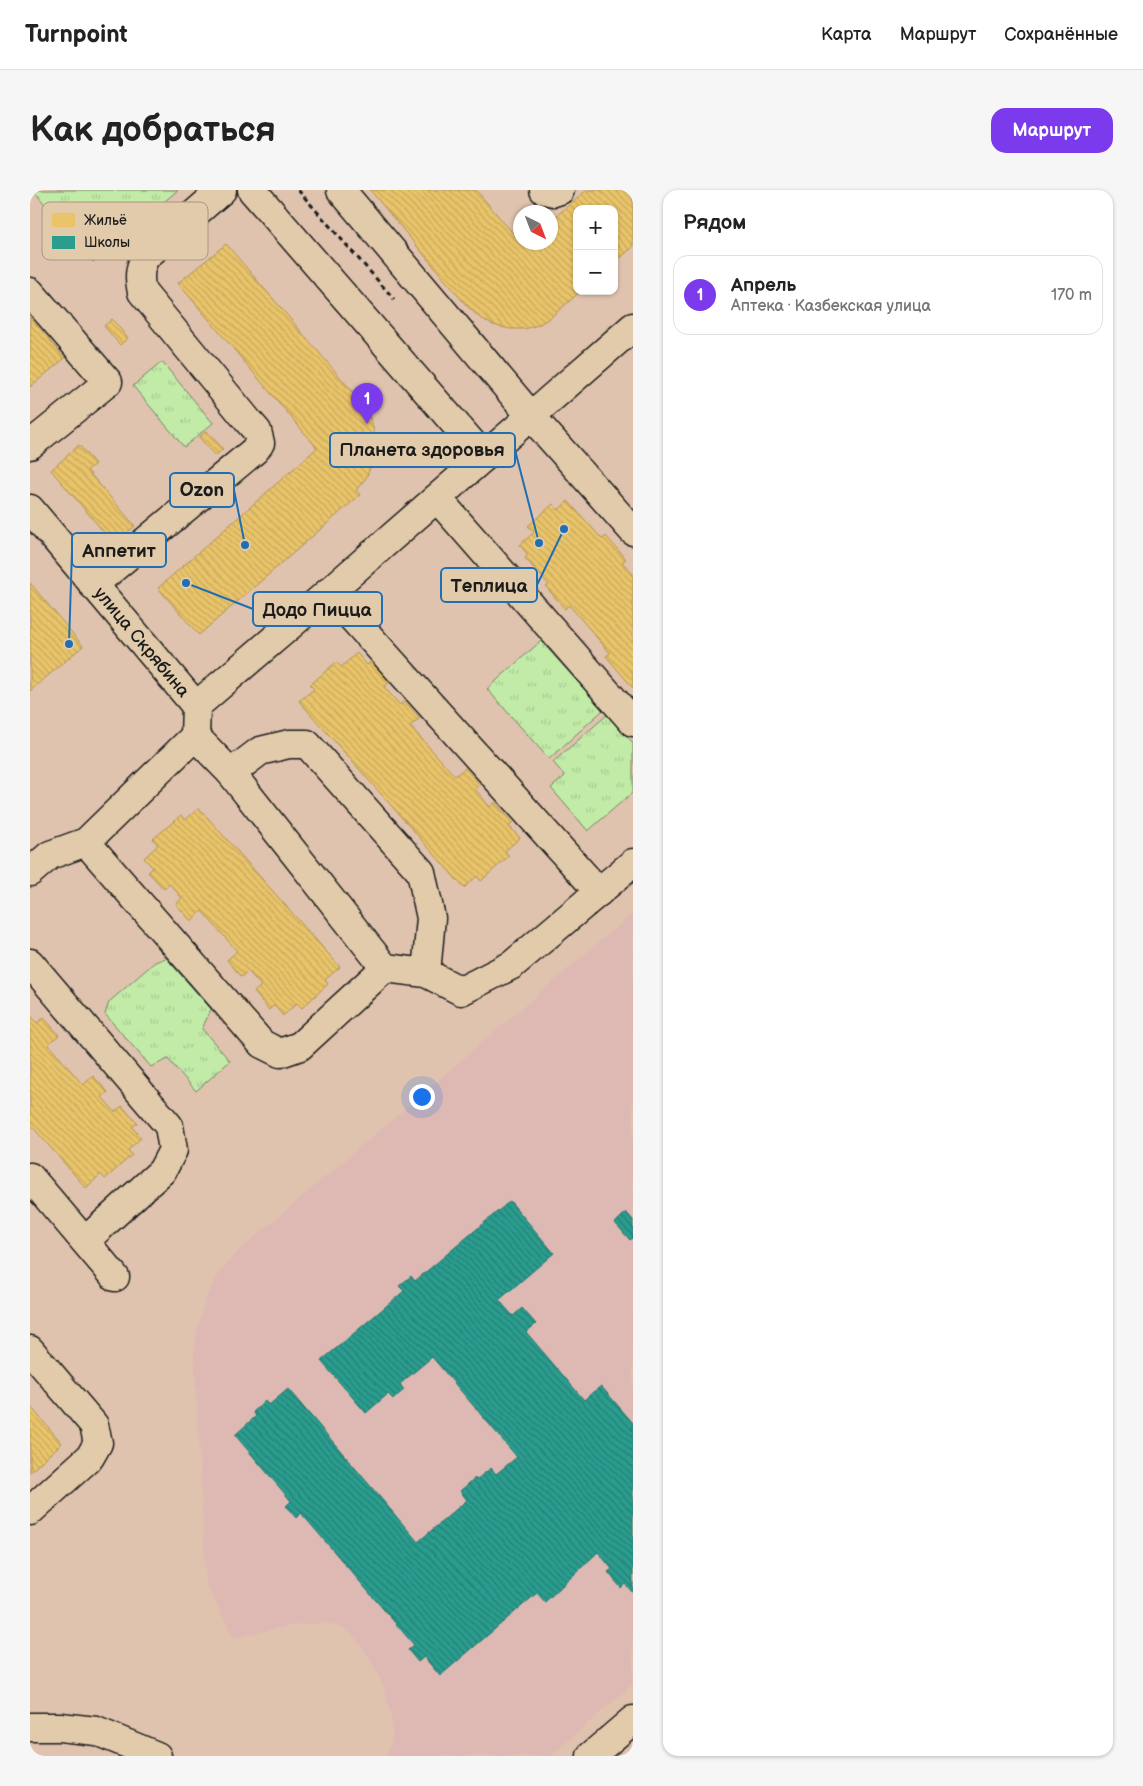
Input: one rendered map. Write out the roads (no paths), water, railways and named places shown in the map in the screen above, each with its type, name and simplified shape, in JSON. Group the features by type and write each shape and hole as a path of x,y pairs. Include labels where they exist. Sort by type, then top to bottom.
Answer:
{"street":[{"path":"208,202 222,190"},
{"path":"252,190 484,457"},
{"path":"341,190 531,416 633,531"},
{"path":"544,190 554,192 560,190"},
{"path":"93,585 260,443 257,431 142,292 139,281 144,260"},
{"path":"30,292 108,382 30,445"},
{"path":"30,872 50,855 86,842 195,736 196,706 531,416 631,333"},
{"path":"437,498 633,722"},
{"name":"улица Скрябина","path":"30,509 196,706"},
{"path":"329,592 599,892"},
{"path":"195,736 232,773 385,968 426,973 461,991 512,965 633,863"},
{"path":"232,773 260,752 289,744 307,744 421,872 432,918 426,973"},
{"path":"86,842 262,1044 280,1053 300,1046 385,968"},
{"path":"30,963 169,1126 173,1150 162,1171 85,1241"},
{"path":"30,1177 115,1276"},
{"path":"30,1350 94,1425 98,1442 90,1457 30,1511"},
{"path":"591,1756 633,1720"},
{"path":"30,1727 96,1731 157,1756"}],"place":[{"name":"Апрель","path":"367,424"},
{"name":"Теплица","path":"564,529"},
{"name":"Планета здоровья","path":"539,543"},
{"name":"Ozon","path":"245,545"},
{"name":"Додо Пицца","path":"186,583"},
{"name":"Аппетит","path":"69,644"}]}
